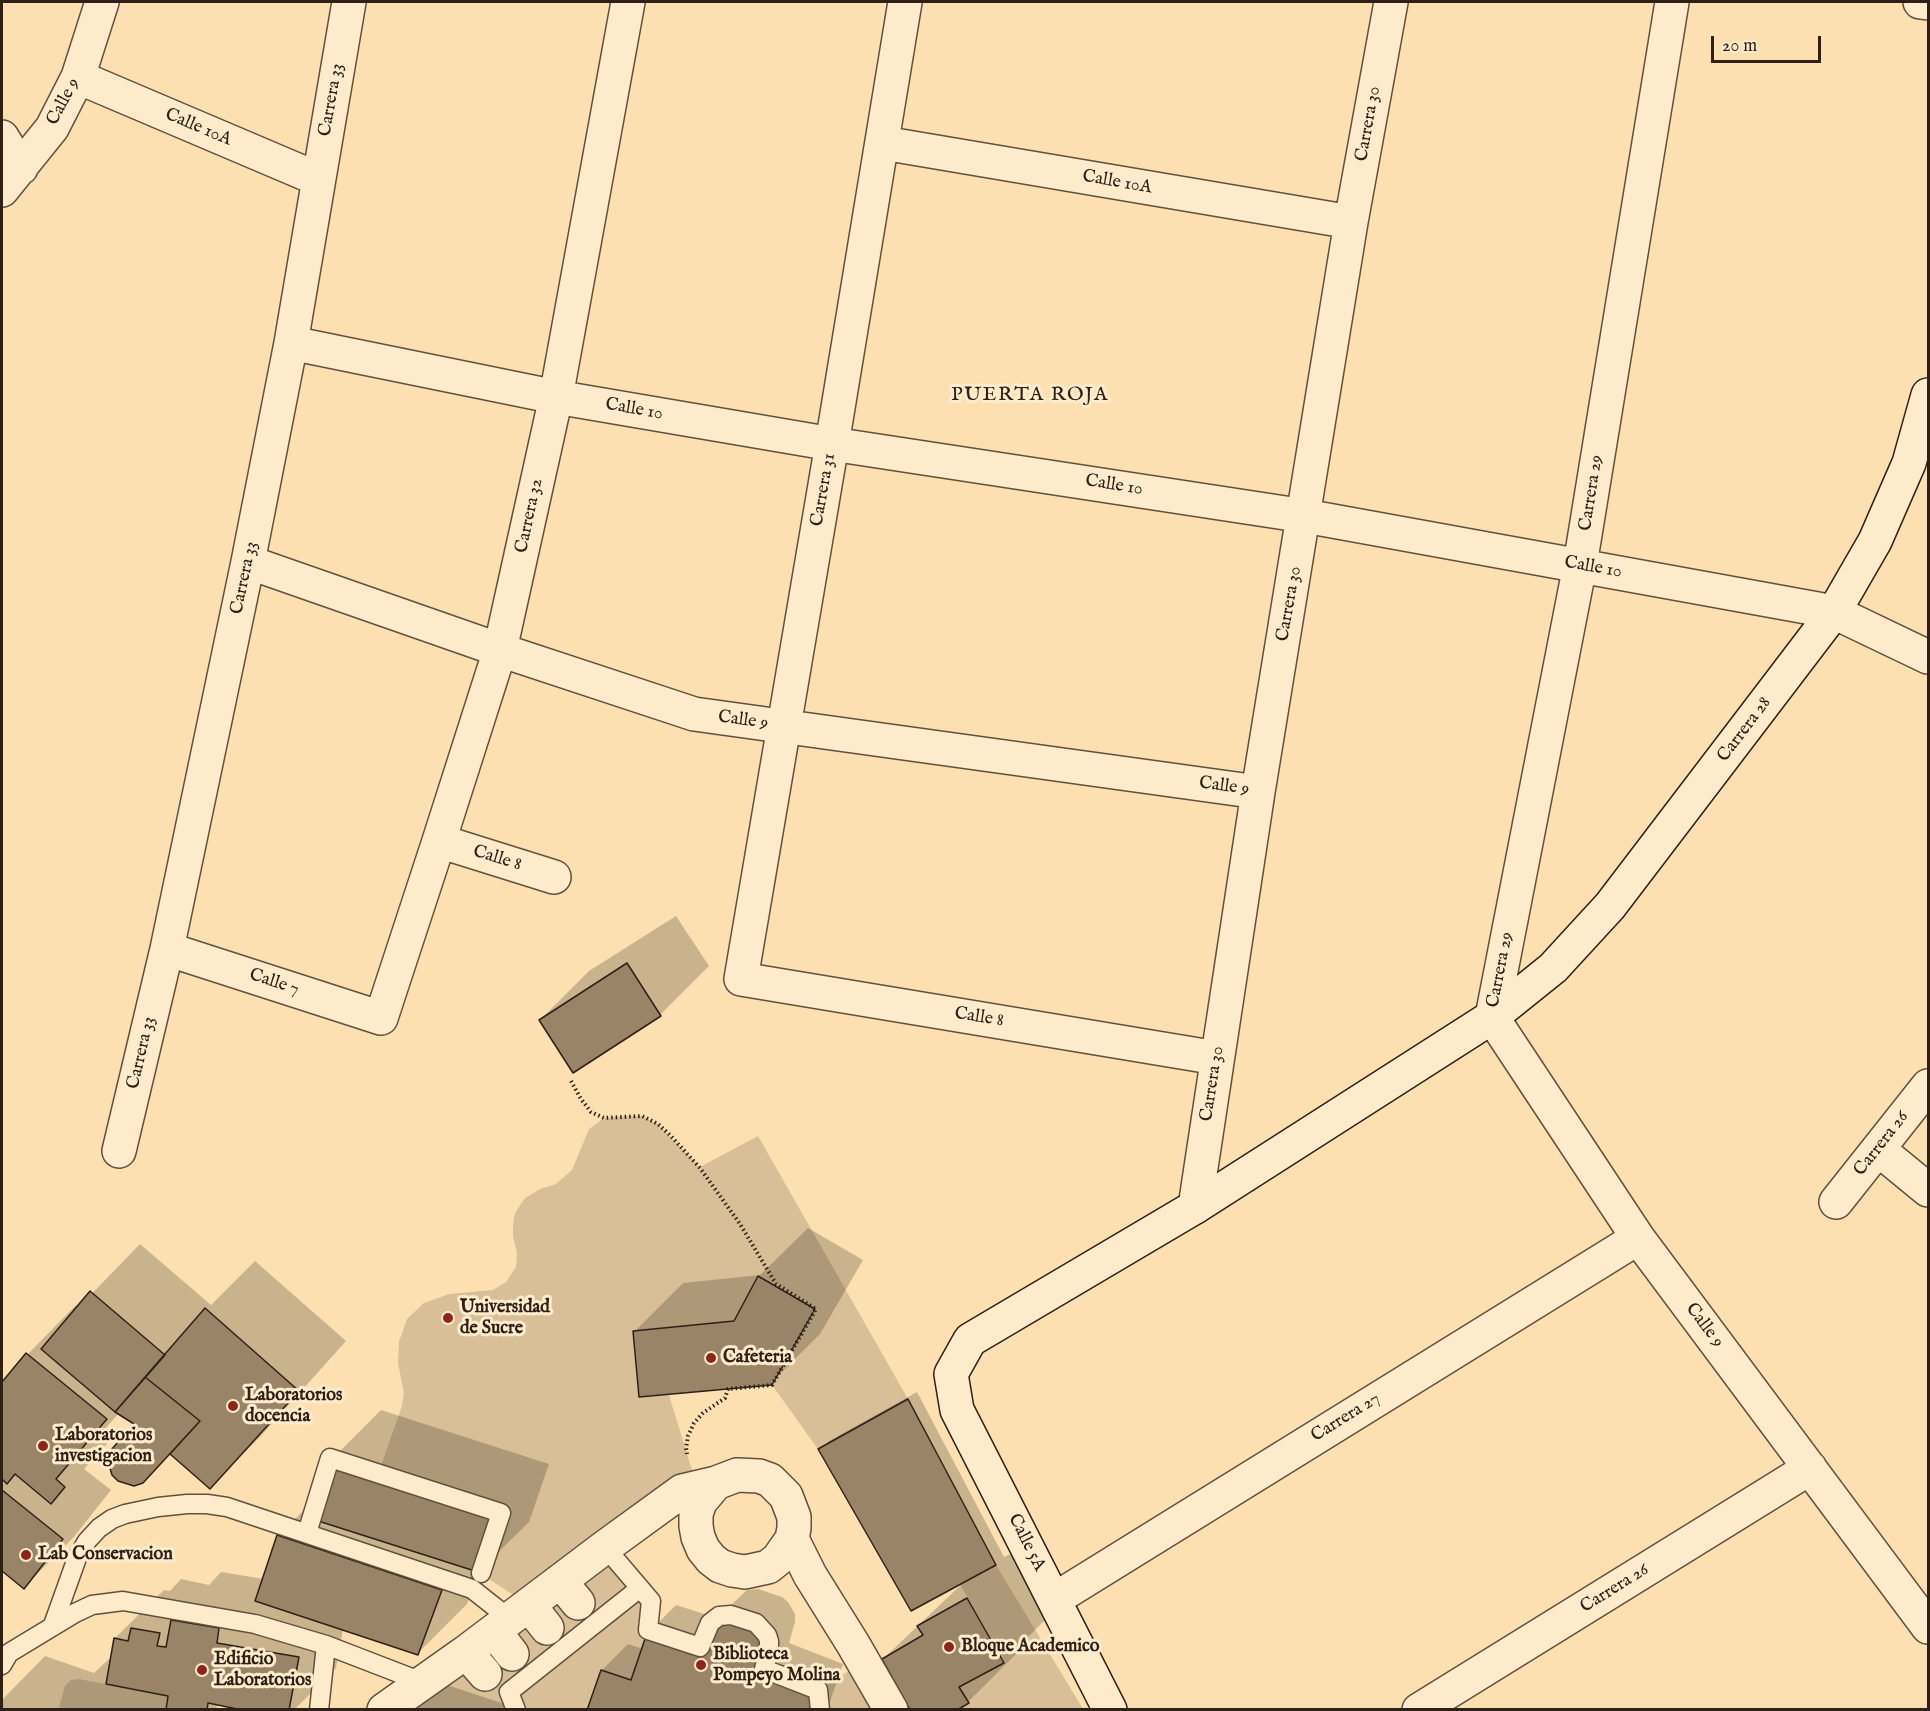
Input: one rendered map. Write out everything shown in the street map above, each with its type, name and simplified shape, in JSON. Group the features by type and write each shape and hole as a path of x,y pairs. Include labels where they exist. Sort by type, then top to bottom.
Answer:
{"street":[{"name":"Calle 9","path":"11,179 52,128 78,77 102,2"},
{"name":"Carrera 33","path":"119,1151 167,949 248,562 291,343 349,2"},
{"name":"Carrera 32","path":"381,1018 500,650 556,397 628,2"},
{"name":"Carrera 31","path":"741,979 905,2"},
{"name":"Carrera 30","path":"1195,1207 1258,792 1305,516 1351,222 1391,2"},
{"name":"Carrera 29","path":"1492,1017 1580,565 1672,2"},
{"path":"1920,2 1929,3"},
{"name":"Calle 10A","path":"78,77 318,180"},
{"path":"2,137 11,179"},
{"name":"Calle 10A","path":"883,143 1351,222"},
{"name":"Calle 10","path":"291,343 556,397 832,444 1305,516 1834,612 1929,657"},
{"name":"Carrera 28","path":"1492,1017 1553,968 1610,906 1834,612 1875,541 1909,463 1929,395"},
{"name":"Calle 9","path":"248,562 500,650 694,714 1258,792"},
{"name":"Calle 8","path":"439,841 554,877"},
{"name":"Calle 7","path":"167,949 381,1018"},
{"name":"Calle 8","path":"741,979 1217,1058"},
{"name":"Calle 9","path":"1492,1017 1638,1238 1929,1627"},
{"path":"1195,1207 1492,1017"},
{"name":"Carrera 26","path":"1836,1202 1929,1086"},
{"path":"1878,1149 1929,1190"},
{"name":"Calle 5A","path":"1110,1710 957,1410 951,1374 970,1340 1195,1207"},
{"name":"Carrera 27","path":"1055,1599 1638,1238"},
{"name":"Carrera 26","path":"1419,1710 1810,1468"},
{"path":"384,1710 422,1682 476,1663 518,1627 569,1592 605,1547 682,1491 736,1474 759,1476 770,1480 786,1496 791,1506 794,1528 792,1539 778,1559 768,1567 745,1572 720,1566 711,1558 703,1549 696,1526 696,1514 708,1484"},
{"path":"792,1539 810,1575 891,1710"}],"lane":[{"path":"307,1533 330,1458 501,1513 481,1573"},
{"path":"54,1625 77,1558 87,1541 99,1528 125,1514 158,1507 207,1504 227,1507 472,1589 518,1627"},
{"path":"605,1547 651,1601 648,1630 700,1647 710,1623 719,1616 731,1614 756,1623 767,1635 769,1641 764,1670 818,1690 820,1710"},
{"path":"516,1710 509,1692 640,1588"},
{"path":"2,1665 9,1653 75,1613 92,1605 123,1601 255,1624 326,1645 422,1682"},
{"path":"319,1710 326,1645"}],"path":[{"path":"571,1081 591,1112 604,1118 642,1116 658,1124 670,1135 707,1177 740,1224 776,1284 816,1309 772,1385 728,1389 725,1398 703,1413 694,1423 686,1448 691,1467 708,1484"}],"shaded area":[{"path":"642,1116 658,1124 700,1167 758,1136 908,1399 818,1449 772,1385 816,1309 758,1275 734,1322 634,1332 640,1397 669,1395 699,1486 604,1547 652,1601 648,1630 631,1680 601,1670 587,1709 386,1709 529,1605 478,1572 378,1474 402,1406 404,1393 398,1363 399,1342 407,1319 424,1303 449,1294 493,1290 506,1282 516,1267 517,1253 513,1236 515,1213 525,1198 540,1189 556,1184 572,1170 589,1129 604,1118"},
{"path":"996,1565 1083,1709 957,1710 969,1703 959,1687 1004,1663 960,1584"},
{"path":"864,1662 891,1710 811,1710 818,1690"},
{"path":"79,1679 168,1696 166,1709 67,1710 59,1707 65,1686 71,1680"}],"building":[{"path":"627,963 661,1016 573,1073 539,1020"},
{"name":"Cafeteria","path":"758,1276 815,1309 772,1385 639,1397 633,1331 734,1321"},
{"path":"90,1291 165,1355 115,1412 41,1349"},
{"name":"Laboratorios docencia","path":"205,1308 299,1391 210,1489 170,1454 200,1421 145,1377"},
{"name":"Laboratorios investigacion","path":"26,1353 107,1419 56,1479 65,1487 51,1504 15,1474 7,1484 2,1479 2,1382"},
{"path":"145,1377 200,1421 143,1483 134,1486 118,1481 112,1475 108,1462 111,1450 134,1424 115,1412"},
{"path":"908,1399 996,1565 911,1611 818,1449"},
{"path":"330,1458 501,1513 481,1573 312,1519"},
{"name":"Lab Conservacion","path":"2,1490 63,1539 24,1589 2,1571"},
{"path":"277,1535 442,1590 418,1655 255,1601"},
{"name":"Bloque Academico","path":"967,1598 1004,1663 959,1687 969,1703 957,1710 910,1710 882,1659 923,1635 917,1626"},
{"name":"Edificio Laboratorios","path":"171,1620 219,1628 217,1643 299,1657 289,1710 242,1710 208,1703 207,1710 166,1710 168,1696 106,1684 114,1638 128,1641 131,1628 160,1633 157,1646 166,1647"},
{"name":"Biblioteca Pompeyo Molina","path":"710,1623 756,1623 767,1660 818,1690 811,1710 587,1710 601,1670 631,1680 648,1630 700,1647"}],"place":[{"name":"Universidad de Sucre","path":"448,1318"},
{"name":"Cafeteria","path":"711,1358"},
{"name":"Laboratorios docencia","path":"233,1406"},
{"name":"Laboratorios investigacion","path":"43,1446"},
{"name":"Lab Conservacion","path":"26,1555"},
{"name":"Bloque Academico","path":"949,1647"},
{"name":"Biblioteca Pompeyo Molina","path":"701,1665"},
{"name":"Edificio Laboratorios","path":"202,1670"}],"district":[{"name":"PUERTA ROJA","path":"1030,396"}]}
